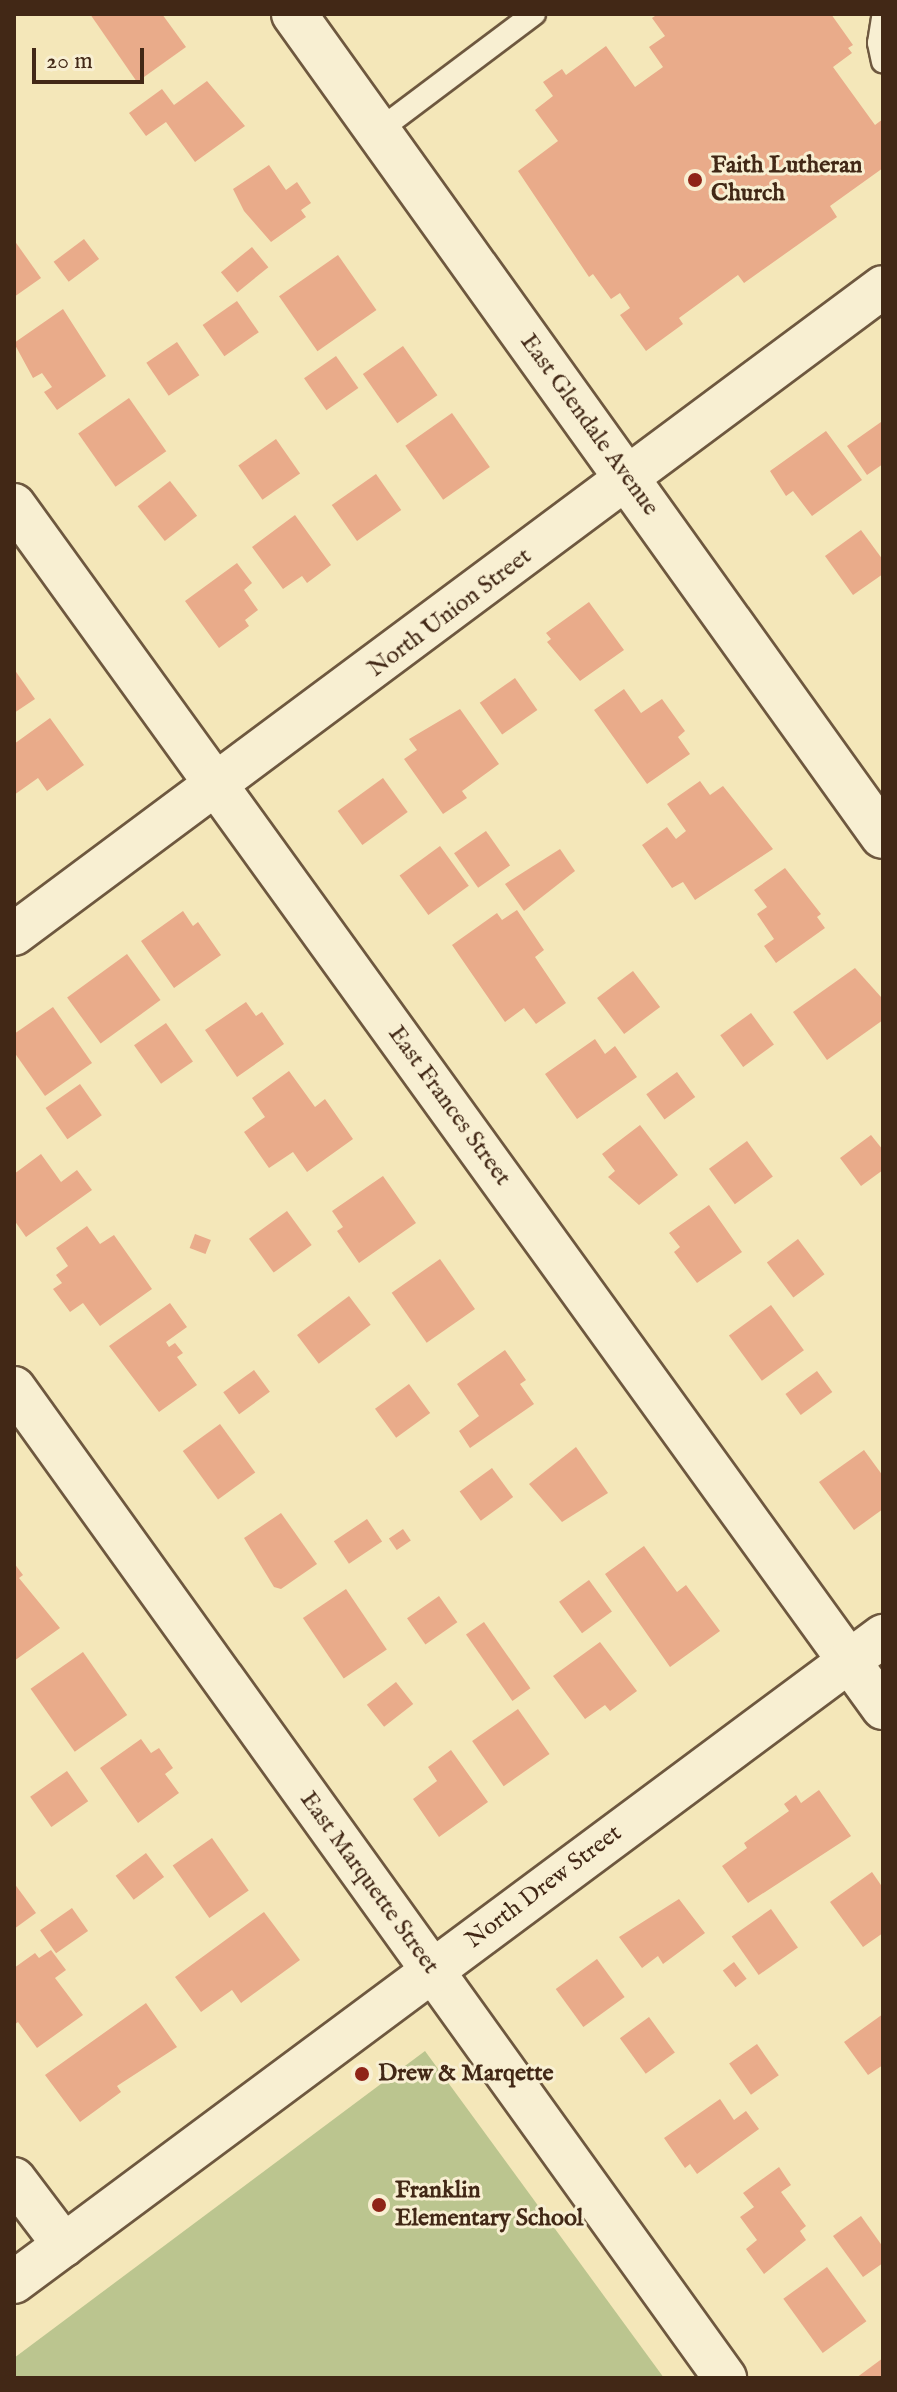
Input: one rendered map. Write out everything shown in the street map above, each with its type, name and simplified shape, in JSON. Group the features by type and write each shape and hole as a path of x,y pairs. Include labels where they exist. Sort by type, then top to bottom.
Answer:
{"street":[{"name":"East Glendale Avenue","path":"294,14 883,836"},
{"name":"North Union Street","path":"14,934 218,787 883,287"},
{"name":"East Frances Street","path":"14,505 883,1708"},
{"name":"East Marquette Street","path":"14,1388 725,2378"},
{"name":"North Drew Street","path":"14,2282 883,1636"},
{"path":"14,2179 64,2245"}],"lane":[{"path":"378,131 534,14"},
{"path":"883,18 879,43 883,62"}],"green space":[{"name":"Franklin Elementary School","path":"425,2051 664,2378 14,2378 14,2358"}],"building":[{"path":"90,14 162,14 186,47 137,82"},
{"name":"Faith Lutheran Church","path":"658,14 831,14 853,45 848,48 852,53 833,67 875,125 883,119 883,168 830,206 837,217 744,283 738,275 679,318 683,324 646,351 620,315 630,308 620,293 611,299 593,274 589,277 518,171 558,141 535,110 553,96 543,82 562,69 566,75 606,46 635,87 663,67 649,47 665,36 652,18"},
{"path":"207,81 245,126 195,162 166,122 146,136 129,113 162,89 174,105"},
{"path":"269,165 286,190 297,182 311,203 301,210 306,217 271,242 244,211 233,189"},
{"path":"84,239 99,259 69,282 54,262"},
{"path":"14,240 41,278 14,297"},
{"path":"252,247 268,267 237,292 221,272"},
{"path":"338,255 376,310 317,351 279,296"},
{"path":"237,301 259,332 224,356 203,325"},
{"path":"63,309 106,376 57,410 44,392 52,387 42,373 33,378 14,343"},
{"path":"177,342 199,375 169,396 146,363"},
{"path":"403,346 437,395 397,423 363,374"},
{"path":"336,356 358,388 326,410 304,378"},
{"path":"129,398 166,451 115,487 78,434"},
{"path":"452,413 490,467 443,500 405,446"},
{"path":"881,422 883,464 867,475 847,446"},
{"path":"826,431 862,480 812,516 793,491 786,496 770,471"},
{"path":"276,439 300,473 262,500 238,465"},
{"path":"376,474 401,510 357,541 332,505"},
{"path":"170,481 197,516 165,541 138,506"},
{"path":"295,515 331,565 307,583 302,576 283,589 252,547"},
{"path":"861,530 883,560 883,574 853,595 825,556"},
{"path":"237,563 252,583 244,590 258,610 245,620 249,626 219,648 185,601"},
{"path":"589,602 624,650 580,681 547,642 551,639 546,633"},
{"path":"14,669 35,699 14,713"},
{"path":"515,678 537,710 502,735 480,703"},
{"path":"624,689 641,713 662,699 685,731 678,737 690,754 647,784 594,710"},
{"path":"460,709 499,764 462,791 467,798 443,814 404,759 417,750 409,739"},
{"path":"50,718 84,765 47,791 38,778 14,795 14,744"},
{"path":"383,778 408,812 362,845 338,811"},
{"path":"700,781 710,795 723,786 773,849 695,900 683,882 672,888 642,845 667,827 676,839 686,831 667,804"},
{"path":"486,831 510,865 478,888 454,853"},
{"path":"440,846 469,886 428,915 400,875"},
{"path":"560,849 575,871 524,911 505,884"},
{"path":"785,868 821,914 817,917 825,928 776,963 764,946 774,939 757,914 767,907 754,890"},
{"path":"517,910 544,950 535,957 566,1003 536,1024 524,1008 505,1022 452,945 497,913 502,920"},
{"path":"183,911 193,926 198,922 221,955 174,988 141,941"},
{"path":"127,954 161,1000 101,1044 67,997"},
{"path":"855,968 881,997 883,1020 827,1060 793,1012"},
{"path":"633,971 660,1007 624,1034 597,998"},
{"path":"246,1002 256,1016 262,1012 284,1044 237,1077 205,1030"},
{"path":"53,1007 92,1063 45,1096 14,1052 14,1034"},
{"path":"751,1013 774,1045 743,1067 720,1035"},
{"path":"166,1023 193,1062 161,1084 134,1045"},
{"path":"595,1039 605,1054 615,1046 637,1077 577,1119 545,1074"},
{"path":"289,1071 315,1107 325,1099 353,1139 307,1172 293,1152 269,1168 244,1132 265,1117 252,1098"},
{"path":"677,1072 695,1097 664,1119 646,1094"},
{"path":"80,1084 102,1115 67,1139 46,1108"},
{"path":"640,1125 678,1175 639,1205 608,1177 615,1171 602,1154"},
{"path":"871,1135 883,1150 883,1170 861,1186 840,1158"},
{"path":"747,1141 773,1177 735,1204 709,1169"},
{"path":"41,1154 61,1182 77,1170 92,1190 26,1237 14,1220 14,1174"},
{"path":"383,1176 416,1223 359,1263 337,1231 343,1227 332,1211"},
{"path":"709,1205 742,1252 697,1283 674,1252 680,1247 669,1233"},
{"path":"287,1211 312,1245 274,1273 249,1239"},
{"path":"87,1226 100,1244 114,1235 152,1289 100,1326 83,1303 70,1312 53,1289 62,1283 56,1275 68,1266 56,1248"},
{"path":"195,1234 211,1240 205,1254 190,1248"},
{"path":"798,1239 824,1274 793,1298 767,1262"},
{"path":"440,1259 475,1309 427,1343 392,1293"},
{"path":"349,1296 371,1325 319,1364 297,1335"},
{"path":"170,1303 187,1327 166,1342 169,1347 175,1343 183,1353 177,1357 197,1385 159,1412 109,1346"},
{"path":"771,1305 804,1350 762,1381 729,1336"},
{"path":"505,1350 526,1380 520,1384 534,1404 470,1448 459,1431 479,1416 457,1384"},
{"path":"254,1370 270,1392 239,1414 223,1392"},
{"path":"817,1371 832,1392 801,1415 785,1394"},
{"path":"409,1384 430,1413 396,1438 375,1409"},
{"path":"220,1424 255,1473 218,1500 183,1451"},
{"path":"576,1447 608,1493 562,1522 529,1484"},
{"path":"864,1450 883,1476 883,1509 854,1530 819,1482"},
{"path":"492,1468 513,1497 481,1521 460,1492"},
{"path":"281,1513 317,1564 281,1589 274,1587 244,1538"},
{"path":"367,1519 382,1541 349,1564 334,1541"},
{"path":"403,1529 411,1541 397,1550 389,1539"},
{"path":"644,1546 677,1592 686,1585 720,1631 670,1667 605,1574"},
{"path":"14,1563 23,1575 19,1578 60,1628 14,1661"},
{"path":"589,1580 612,1612 582,1633 559,1602"},
{"path":"346,1589 387,1650 344,1679 303,1618"},
{"path":"439,1596 457,1622 425,1645 407,1618"},
{"path":"484,1622 530,1688 512,1701 466,1635"},
{"path":"600,1642 637,1691 610,1711 605,1705 585,1719 553,1676"},
{"path":"83,1652 127,1715 75,1752 31,1689"},
{"path":"396,1682 413,1704 384,1727 367,1705"},
{"path":"518,1709 550,1754 504,1786 472,1741"},
{"path":"141,1739 151,1753 159,1748 173,1768 165,1774 179,1793 138,1823 100,1768"},
{"path":"451,1750 488,1802 439,1837 413,1799 437,1781 428,1767"},
{"path":"67,1771 88,1801 51,1827 30,1797"},
{"path":"819,1790 851,1836 748,1903 722,1866 747,1848 744,1843 789,1811 784,1804 796,1795 801,1803"},
{"path":"212,1838 249,1890 209,1918 173,1866"},
{"path":"146,1853 164,1877 134,1900 116,1876"},
{"path":"872,1872 883,1888 883,1933 863,1947 830,1902"},
{"path":"14,1883 36,1913 14,1929"},
{"path":"679,1899 705,1933 663,1964 658,1956 642,1968 619,1937"},
{"path":"72,1908 88,1931 56,1953 40,1930"},
{"path":"771,1909 798,1948 759,1975 732,1937"},
{"path":"264,1912 300,1960 241,2003 232,1990 201,2012 175,1977"},
{"path":"51,1950 66,1970 55,1978 83,2015 37,2048 18,2022 14,2025 14,1968 35,1953 39,1958"},
{"path":"597,1959 625,1997 583,2027 556,1989"},
{"path":"734,1962 747,1979 735,1987 723,1970"},
{"path":"146,2003 177,2047 117,2086 121,2092 80,2122 45,2075"},
{"path":"883,2014 883,2065 868,2075 844,2042"},
{"path":"649,2017 675,2053 646,2074 620,2038"},
{"path":"757,2044 779,2075 751,2095 729,2064"},
{"path":"720,2099 734,2120 746,2111 759,2129 697,2174 690,2164 685,2168 664,2138"},
{"path":"779,2167 791,2185 781,2192 806,2226 800,2231 806,2240 764,2274 746,2249 757,2240 740,2217 754,2207 743,2193"},
{"path":"861,2216 883,2247 883,2263 863,2277 833,2236"},
{"path":"827,2267 866,2321 823,2353 783,2299"},
{"path":"883,2358 883,2378 856,2378"}],"place":[{"name":"Faith Lutheran Church","path":"695,180"},
{"name":"Drew & Marqette","path":"362,2074"},
{"name":"Franklin Elementary School","path":"379,2205"}]}
